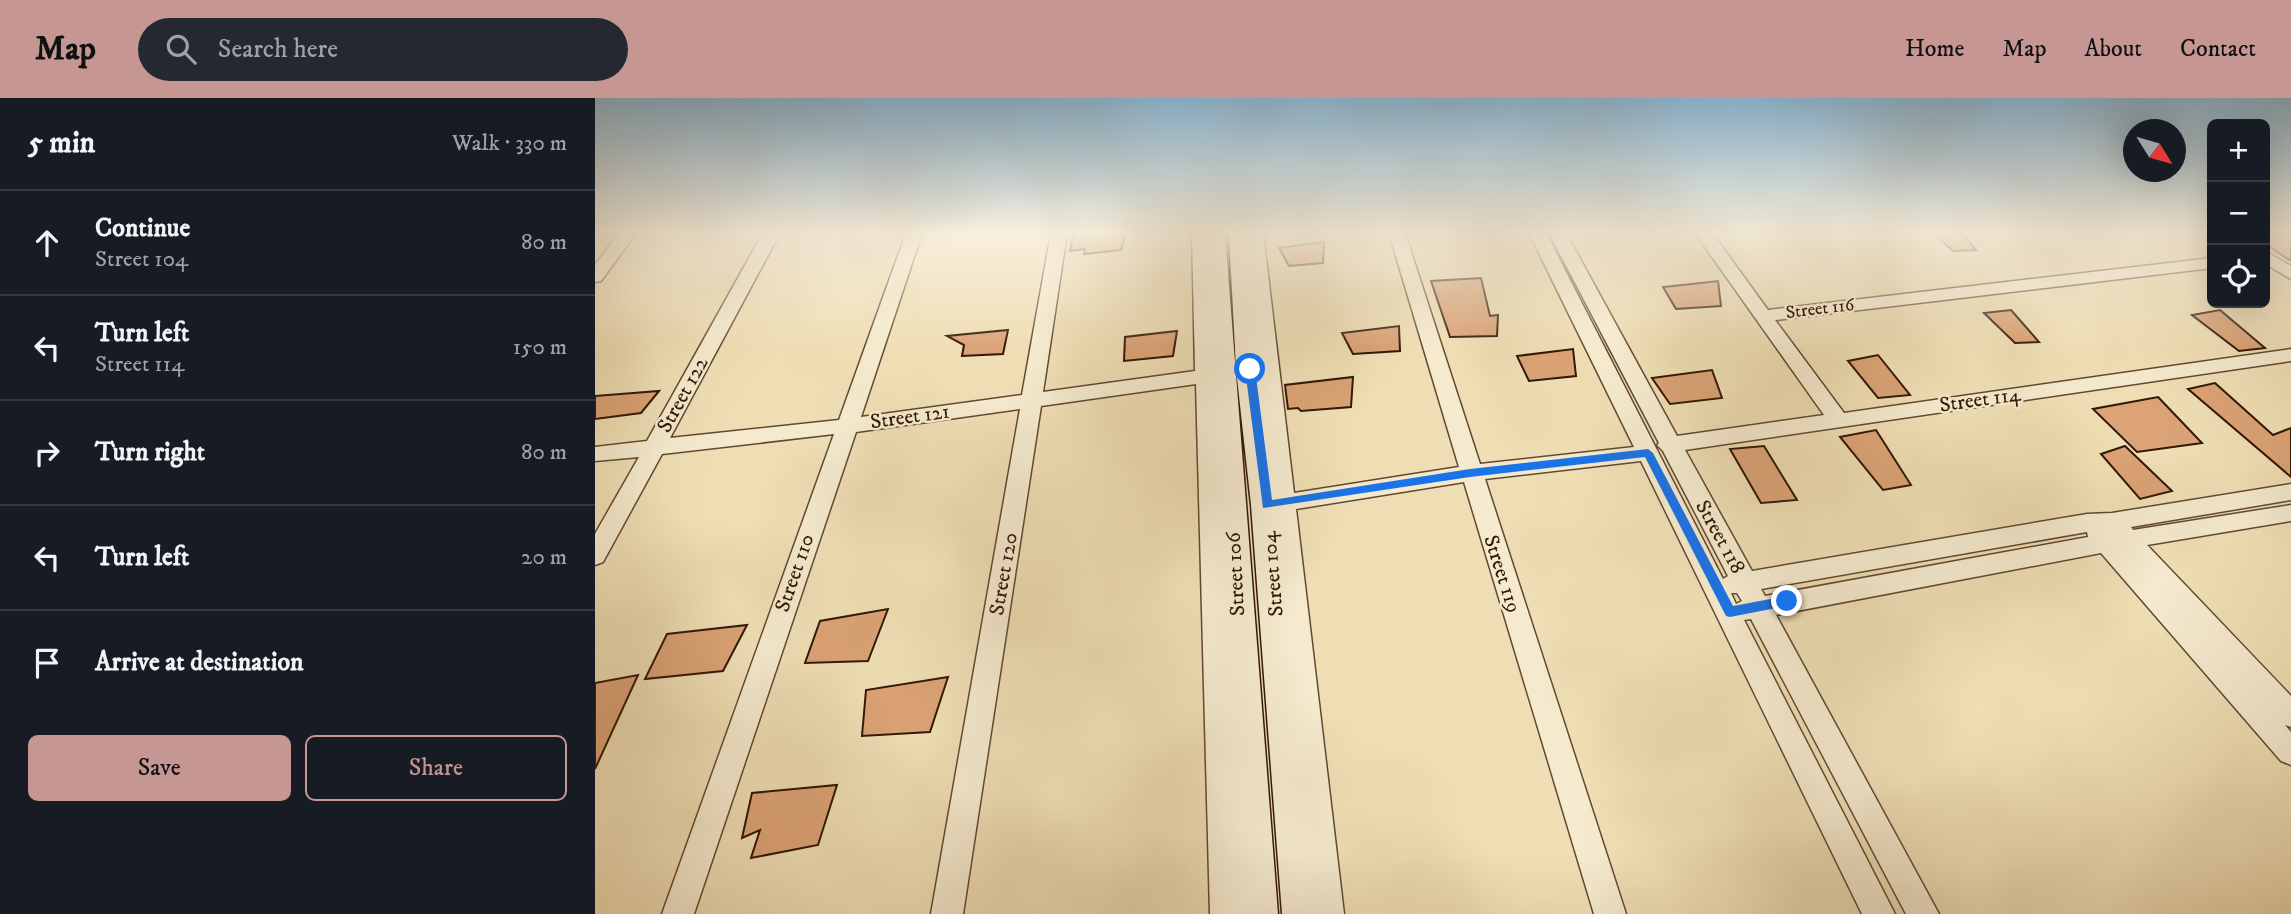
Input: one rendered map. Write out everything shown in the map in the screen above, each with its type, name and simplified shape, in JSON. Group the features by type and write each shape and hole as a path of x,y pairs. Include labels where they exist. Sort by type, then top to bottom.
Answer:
{"street":[{"name":"Street 122","path":"595,556 751,271"},
{"name":"Street 110","path":"678,914 901,271"},
{"name":"Street 120","path":"947,914 1053,271"},
{"path":"1204,271 1215,375"},
{"name":"Street 106","path":"1214,271 1215,375 1223,536 1245,740 1256,914"},
{"name":"Street 104","path":"1250,271 1250,369 1275,504 1287,730 1304,914"},
{"name":"Street 119","path":"1409,271 1610,914"},
{"path":"1558,271 1658,449 1716,587 1879,914"},
{"name":"Street 118","path":"1575,271 1658,449 1746,582 1923,914"},
{"path":"1730,271 1838,420"},
{"name":"Street 116","path":"1761,316 2143,271"},
{"name":"Street 114","path":"1275,504 1470,473 1658,449 1838,420 2291,355"},
{"name":"Street 121","path":"595,454 846,426 1215,375"},
{"path":"1730,612 2291,492"},
{"path":"1275,504 1328,914"},
{"path":"1716,587 2108,532 2291,513"},
{"path":"2108,532 2291,714"},
{"path":"2108,532 2291,752"},
{"path":"1223,536 1226,914"},
{"path":"1245,740 1287,730"}],"building":[{"path":"1481,278 1490,316 1498,315 1497,336 1450,337 1431,281"},
{"path":"1718,281 1721,306 1676,309 1663,287"},
{"path":"2011,310 2039,342 2015,343 1984,313"},
{"path":"2220,310 2265,348 2239,351 2192,315"},
{"path":"1399,326 1400,351 1353,354 1342,333"},
{"path":"1008,330 1003,354 962,356 964,345 947,336"},
{"path":"1177,331 1173,356 1124,361 1125,337"},
{"path":"1573,349 1576,376 1529,381 1517,356"},
{"path":"1878,355 1910,395 1878,398 1848,361"},
{"path":"1712,370 1722,398 1670,404 1652,378"},
{"path":"1353,377 1351,407 1301,411 1298,408 1288,409 1285,385"},
{"path":"2215,383 2273,435 2291,428 2291,477 2188,389"},
{"path":"659,391 641,413 595,419 595,396"},
{"path":"2158,397 2202,443 2137,452 2093,409"},
{"path":"1876,430 1911,485 1883,490 1840,437"},
{"path":"1764,446 1797,500 1761,503 1730,449"},
{"path":"2125,446 2172,491 2140,499 2101,454"},
{"path":"888,609 868,661 805,663 820,621"},
{"path":"747,625 723,671 645,679 667,634"},
{"path":"638,675 595,769 595,683"},
{"path":"948,677 930,732 862,736 866,690"},
{"path":"837,785 818,845 751,858 760,830 742,838 752,793"}],"route":[{"path":"1250,369 1267,505 1470,473 1648,453 1730,612 1787,601"}]}
